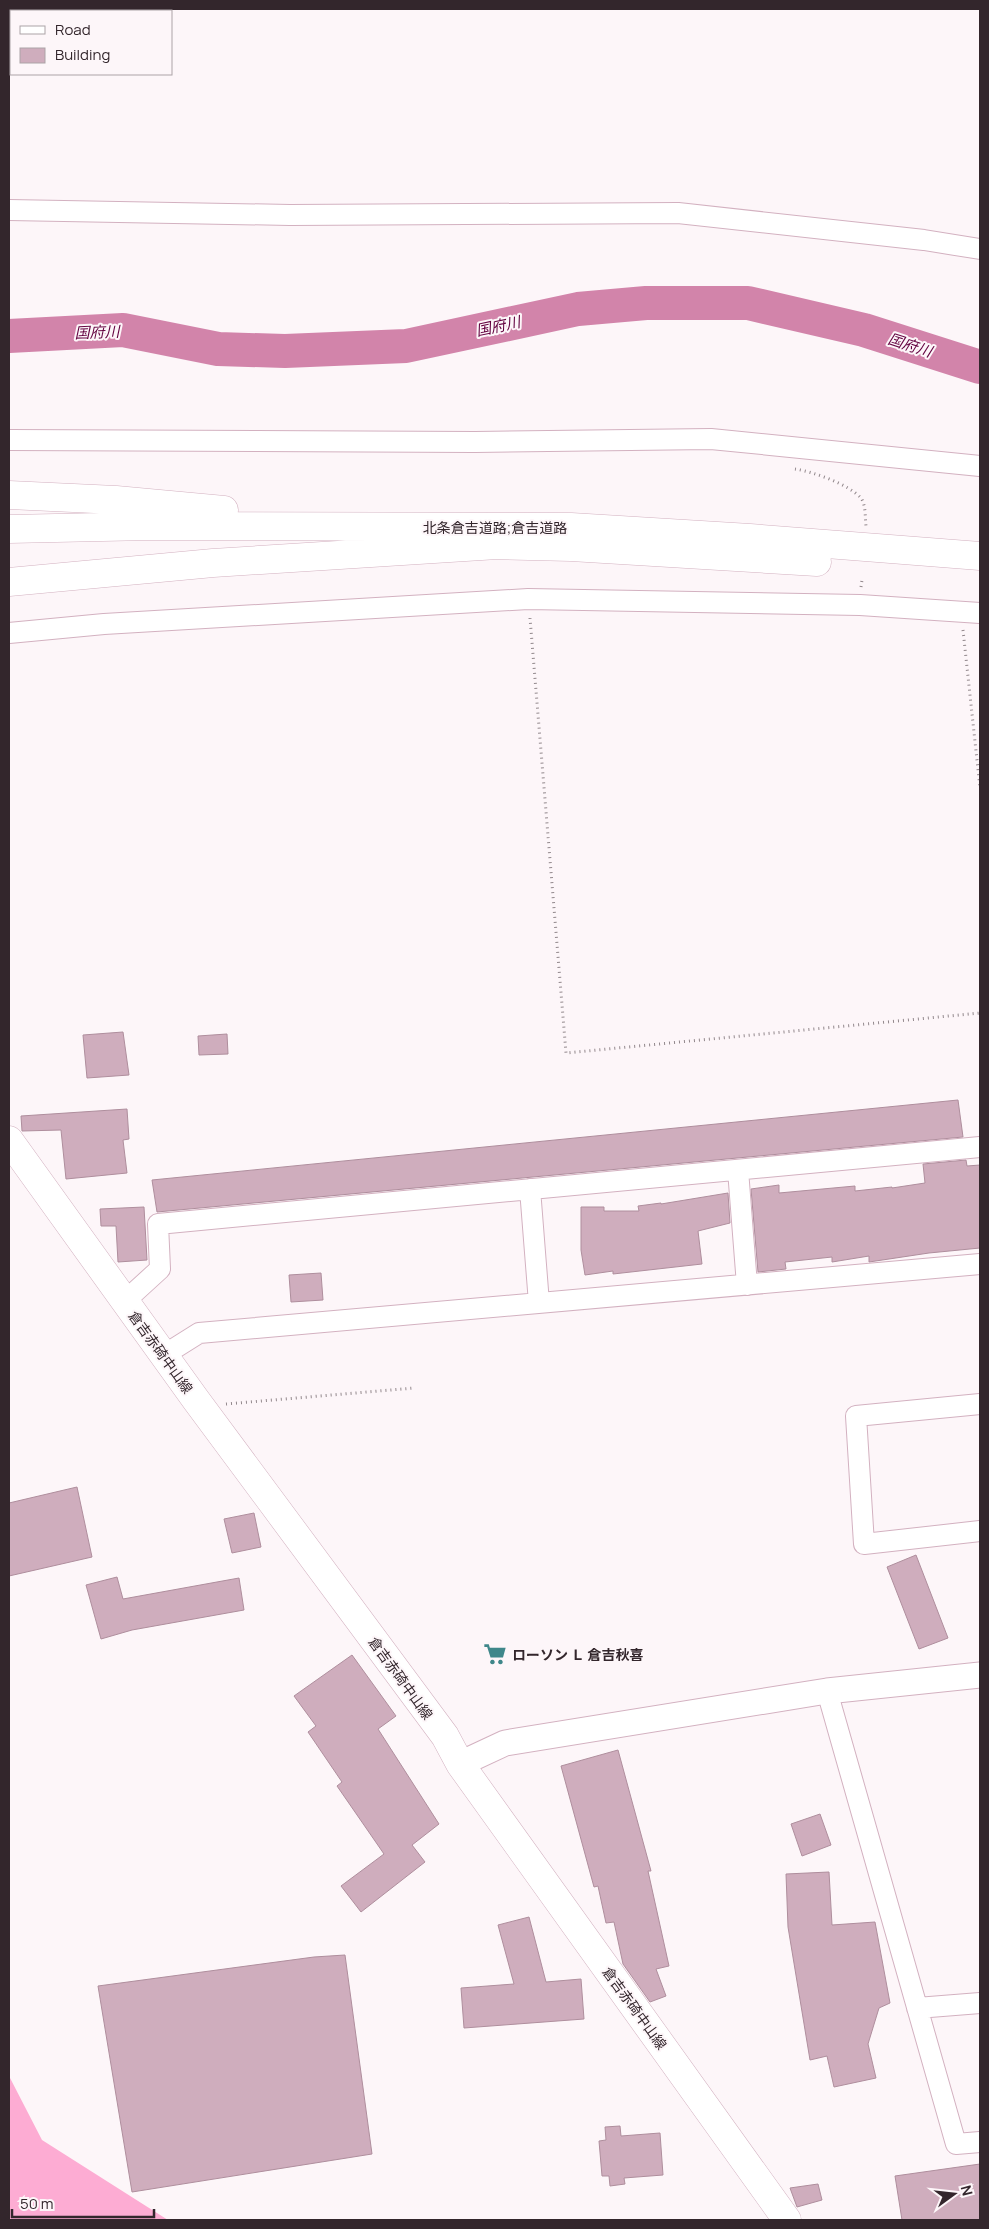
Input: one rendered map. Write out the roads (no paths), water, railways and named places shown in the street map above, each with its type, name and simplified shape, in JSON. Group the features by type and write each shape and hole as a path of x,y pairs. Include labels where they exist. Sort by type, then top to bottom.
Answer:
{"main road":[{"path":"9,495 116,500 395,526"},
{"name":"北条倉吉道路;倉吉道路","path":"9,529 149,526 581,528 750,538 980,556"},
{"name":"北条倉吉道路;倉吉道路","path":"9,546 249,540 571,547 748,557 980,574"},
{"path":"9,582 213,563 497,546"},
{"name":"倉吉赤碕中山線","path":"9,1140 208,1416 445,1736 460,1764 787,2220"}],"street":[{"path":"9,210 290,214 678,214 924,240 980,249"},
{"path":"9,440 475,442 711,439 980,466"},
{"path":"9,633 104,624 528,600 860,606 971,612"},
{"path":"124,1301 160,1269 158,1224 980,1147"},
{"path":"738,1170 747,1285"},
{"path":"530,1189 540,1303"},
{"path":"164,1355 199,1333 980,1264"},
{"path":"980,1404 856,1416 864,1544 980,1532"},
{"path":"460,1764 505,1743 827,1691 980,1675"},
{"path":"827,1691 956,2144 980,2142"},
{"path":"917,2008 980,2003"}],"waterway":[{"name":"国府川","path":"9,336 123,330 218,349 285,351 406,346 578,309 646,303 748,303 864,330 980,367"}],"place":[{"name":"ローソン Ｌ 倉吉秋喜","path":"495,1654"}]}
